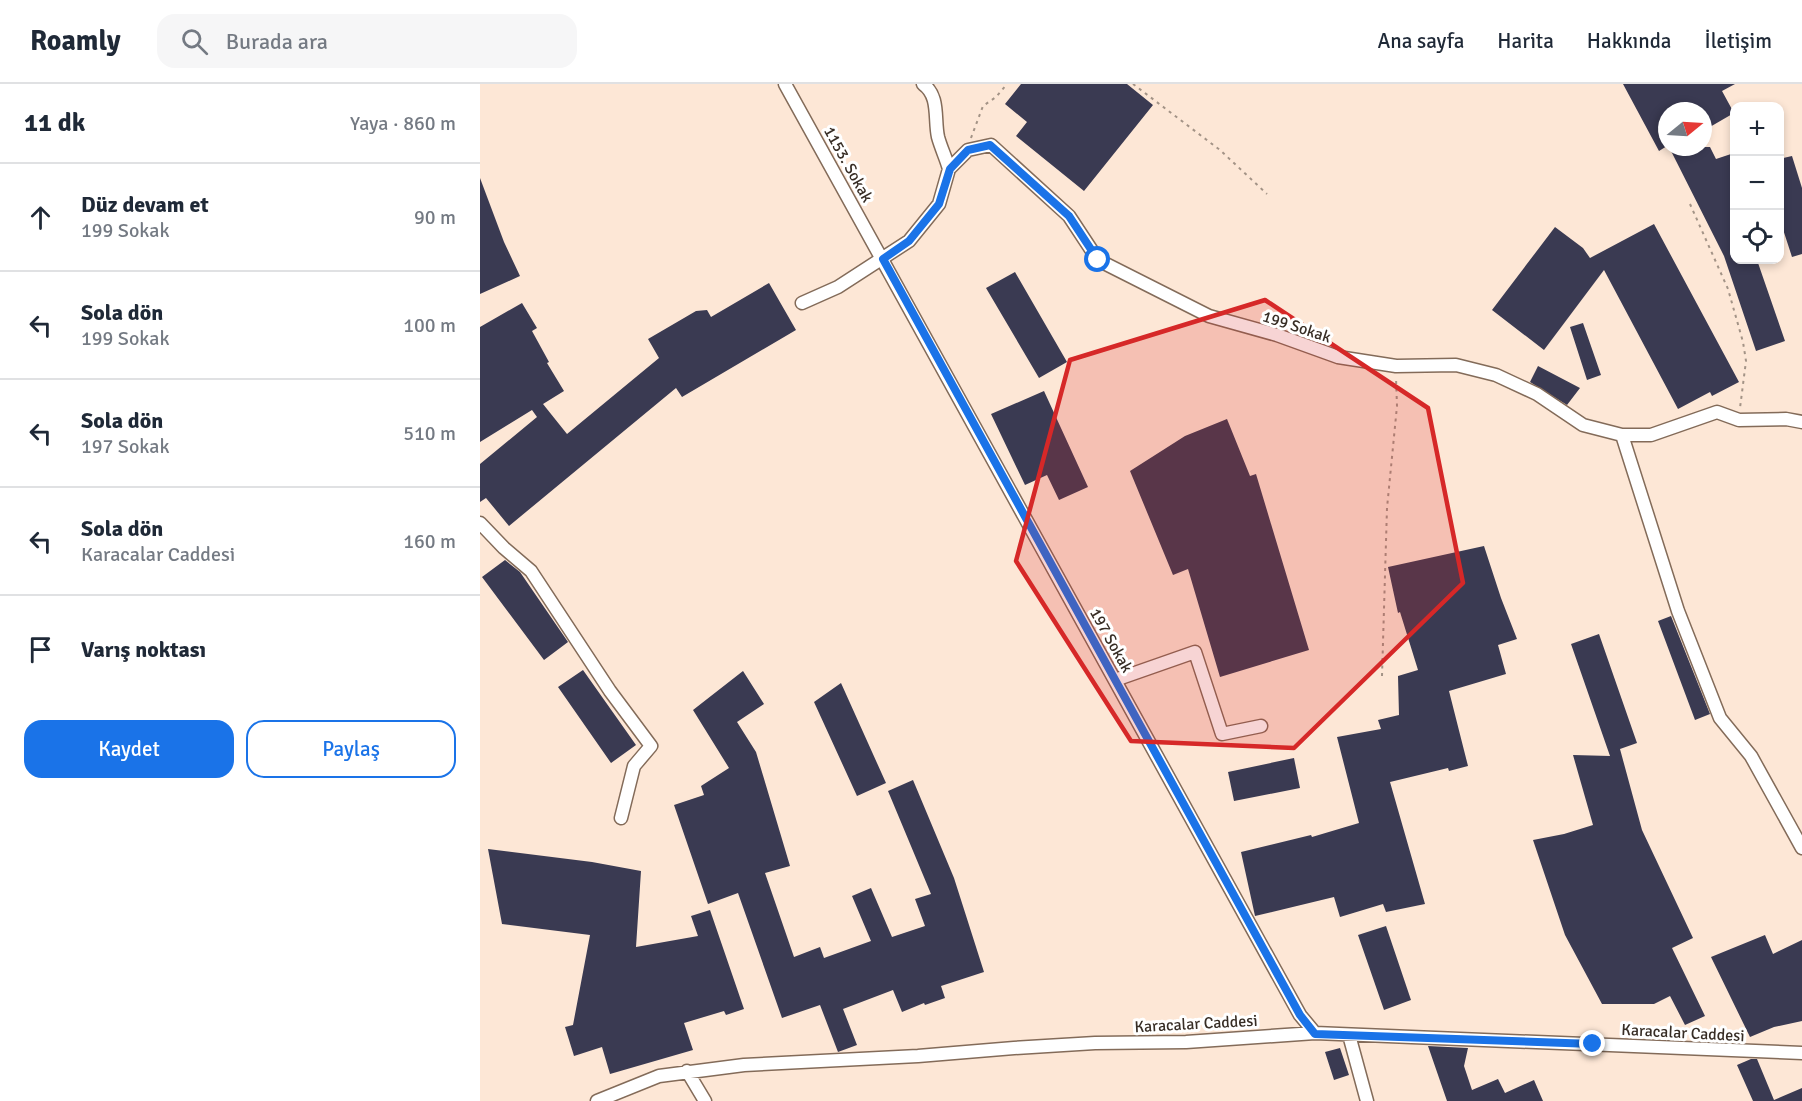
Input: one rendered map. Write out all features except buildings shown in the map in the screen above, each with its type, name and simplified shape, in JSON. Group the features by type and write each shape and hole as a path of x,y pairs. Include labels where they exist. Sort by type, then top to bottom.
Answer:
{"street":[{"name":"1153. Sokak","path":"785,84 883,259"},
{"path":"923,84 930,89 938,113 938,136 950,169"},
{"name":"199 Sokak","path":"968,150 990,145 1069,216 1098,260 1209,316 1277,335 1338,357 1396,366 1456,365 1496,375 1537,394 1583,425 1622,435 1651,435 1717,412 1739,420 1786,419 1802,422"},
{"path":"802,303 838,287 909,241 939,204 950,169 968,150"},
{"name":"197 Sokak","path":"883,259 1300,1015 1315,1034"},
{"path":"1622,435 1678,611 1720,718 1751,756 1802,848"},
{"path":"480,523 531,571 610,692 651,746 634,766 621,818"},
{"path":"1115,680 1195,652 1222,734 1261,726"},
{"name":"Karacalar Caddesi","path":"597,1101 659,1076 744,1065 918,1056 1095,1043 1186,1042 1315,1034 1802,1053"},
{"path":"1349,1035 1367,1101"},
{"path":"687,1071 705,1101"}],"path":[{"path":"968,150 983,106 996,97 1007,84"},
{"path":"1133,84 1220,150 1267,194"},
{"path":"1690,204 1728,289 1743,342 1746,361 1739,420"},
{"path":"1382,676 1387,508 1396,406 1396,366"}],"highlighted area":[{"path":"1265,300 1428,408 1463,583 1294,748 1131,741 1016,561 1070,360"}],"route":[{"path":"1098,260 1069,216 990,145 968,150 950,169 939,204 909,241 883,259 1300,1015 1315,1034 1593,1044"}]}
